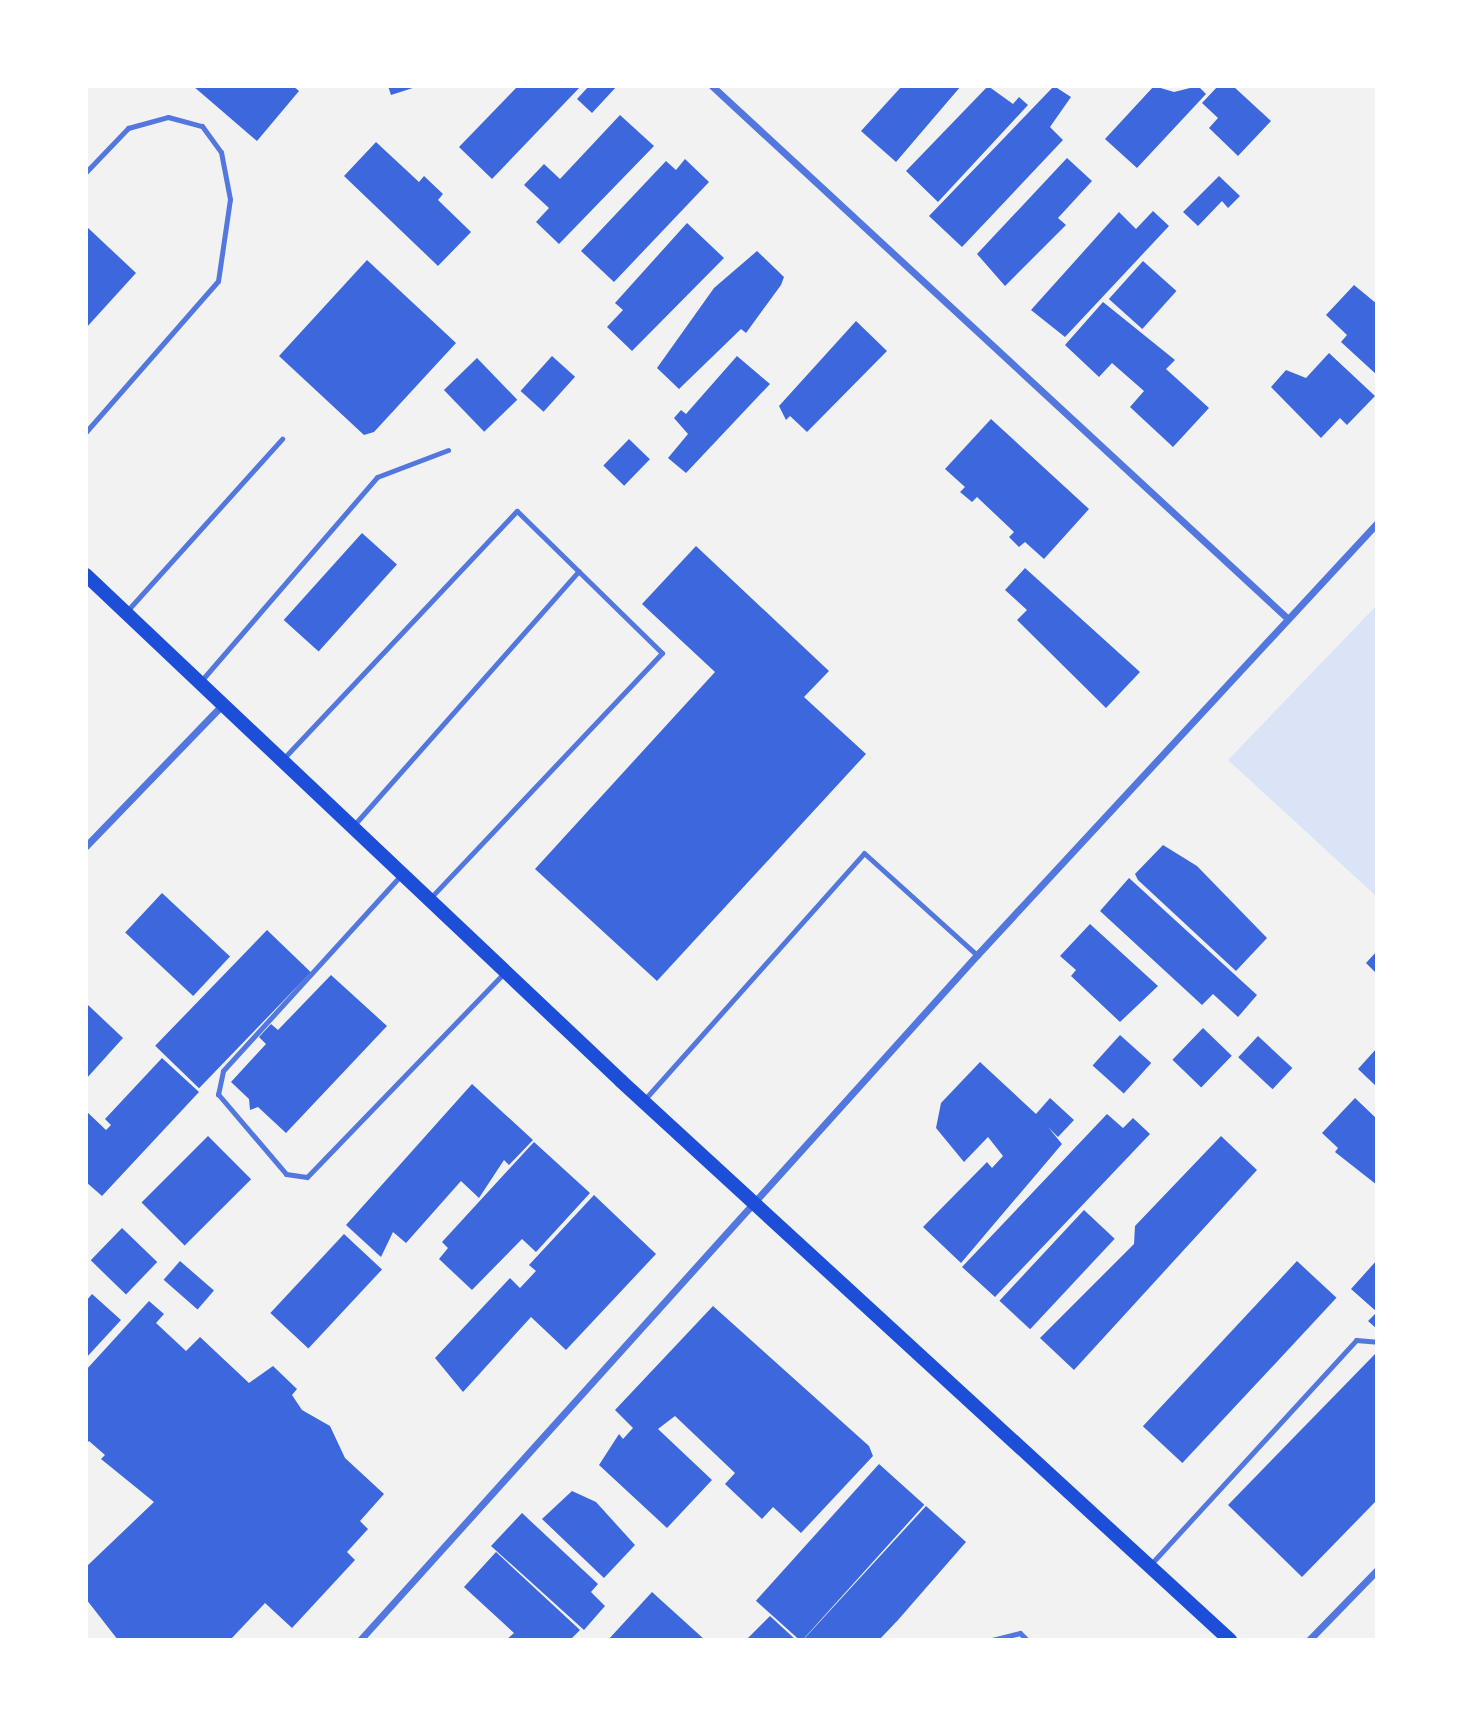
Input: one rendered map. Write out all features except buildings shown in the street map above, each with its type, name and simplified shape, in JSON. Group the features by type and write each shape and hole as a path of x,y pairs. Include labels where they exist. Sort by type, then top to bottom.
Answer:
{"main road":[{"path":"86,575 507,969 643,1101 1230,1640"}],"street":[{"path":"712,86 1286,617"},
{"path":"360,1640 757,1205 977,954 1286,617 1377,523"},
{"path":"86,846 224,703"},
{"path":"1309,1640 1377,1570"}],"lane":[{"path":"86,172 128,128 168,117 202,126 221,152 230,199 218,281 86,432"},
{"path":"126,612 282,439"},
{"path":"201,681 377,477 448,450"},
{"path":"283,759 517,511 662,653 431,898"},
{"path":"353,825 579,570"},
{"path":"643,1101 864,853 977,954"},
{"path":"404,872 223,1071 218,1094 286,1174 307,1177 507,969"},
{"path":"1149,1566 1356,1340 1377,1342"},
{"path":"992,1640 1020,1633 1027,1640"}],"shaded area":[{"path":"1377,605 1377,897 1228,760"}]}
